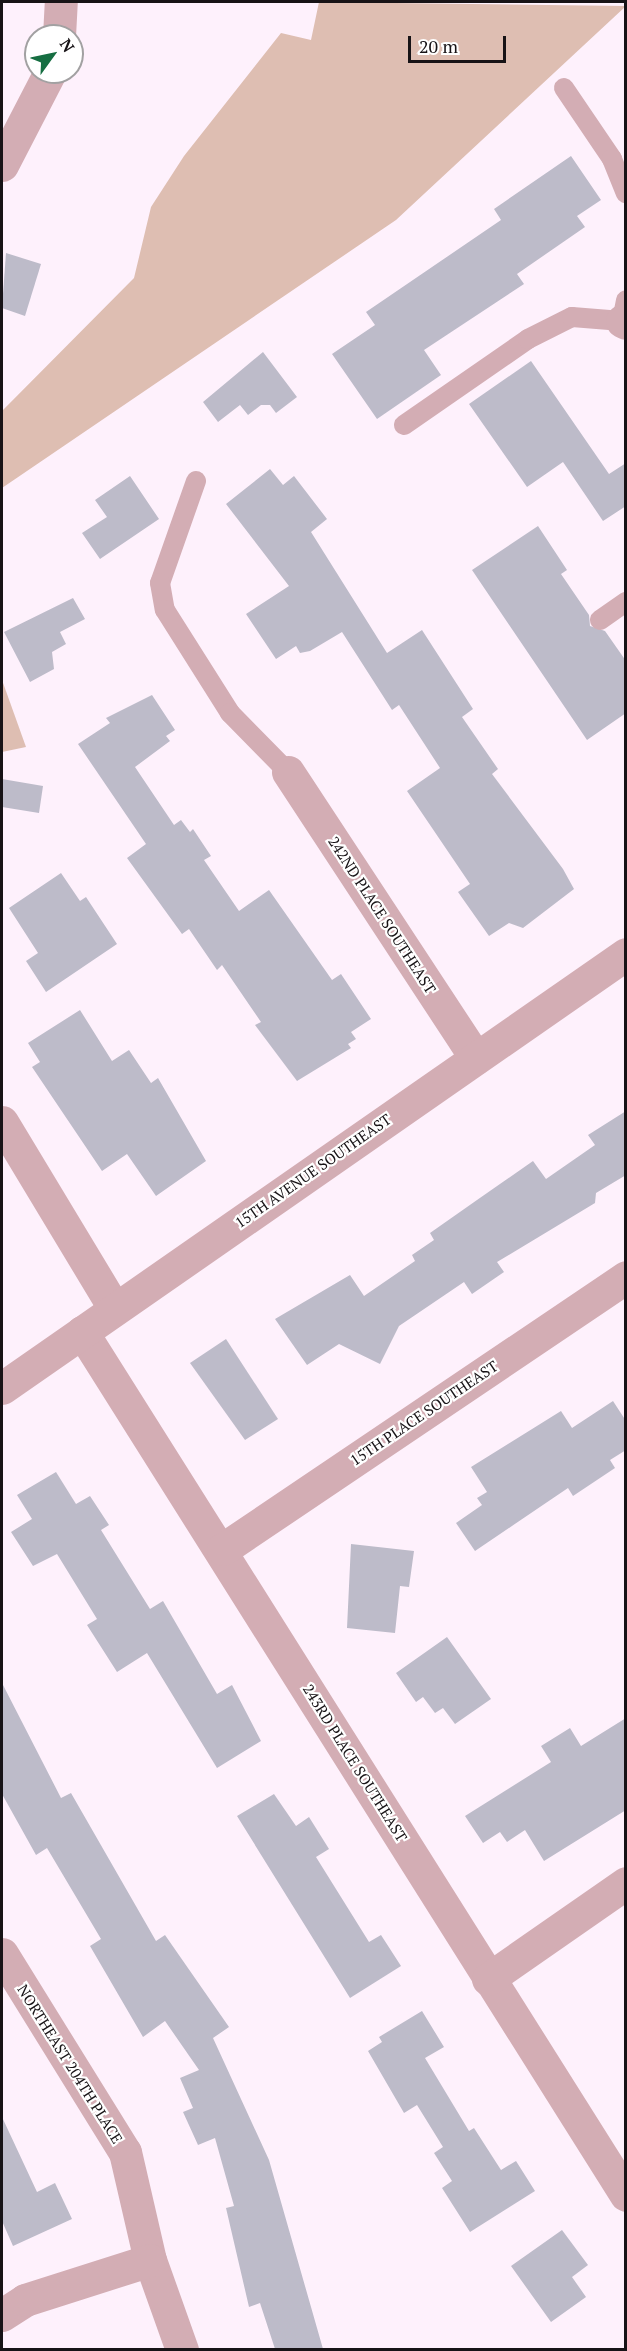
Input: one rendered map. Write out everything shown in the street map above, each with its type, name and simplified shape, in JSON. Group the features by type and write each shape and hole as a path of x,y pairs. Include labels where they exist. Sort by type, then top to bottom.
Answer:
{"street":[{"path":"60,24 61,2"},
{"path":"2,165 44,84"},
{"name":"242ND PLACE SOUTHEAST","path":"288,772 476,1058"},
{"name":"15TH AVENUE SOUTHEAST","path":"2,1388 626,954"},
{"path":"2,1122 115,1309"},
{"name":"15TH PLACE SOUTHEAST","path":"223,1549 626,1277"},
{"name":"243RD PLACE SOUTHEAST","path":"82,1332 223,1549 488,1979 626,2195"},
{"path":"488,1979 626,1883"},
{"name":"NORTHEAST 204TH PLACE","path":"2,1954 125,2152 150,2260 182,2349"},
{"path":"2,2315 25,2300 150,2260"}],"lane":[{"path":"564,88 612,159 626,193"},
{"path":"405,425 528,339 572,317 624,314"},
{"path":"196,481 160,583 165,610 230,713 288,772"},
{"path":"600,620 626,602"}],"shaded area":[{"path":"319,2 626,6 396,220 2,488 2,411 134,278 151,207 184,156 281,33 311,40"},
{"path":"2,680 26,747 2,752"}],"building":[{"path":"571,156 601,200 577,216 585,227 517,274 524,284 424,350 441,375 377,419 332,354 375,325 366,312 501,220 494,209"},
{"path":"6,253 41,264 25,316 2,308"},
{"path":"263,352 297,397 276,413 270,405 261,405 248,415 240,405 218,422 203,402"},
{"path":"531,361 609,474 626,463 626,506 603,521 563,462 527,487 469,404"},
{"path":"270,469 283,485 294,476 327,519 311,532 387,653 422,630 473,709 462,717 498,769 492,774 563,869 574,889 523,928 509,923 489,936 458,892 470,884 407,791 440,768 399,705 392,710 342,632 310,651 300,653 296,646 276,659 246,614 289,586 226,504"},
{"path":"130,476 159,519 100,559 82,533 107,517 95,500"},
{"path":"538,526 567,570 561,574 589,615 590,626 605,631 626,661 626,713 587,740 472,570"},
{"path":"73,598 85,619 60,632 66,644 52,652 54,669 30,682 4,632"},
{"path":"152,695 175,730 166,736 170,741 135,767 174,825 181,820 190,832 193,829 211,856 204,860 239,911 269,890 332,980 341,974 371,1019 351,1032 356,1039 348,1044 351,1048 297,1081 255,1025 261,1022 222,965 217,970 189,929 182,934 127,858 146,844 78,744 110,723 106,718"},
{"path":"2,779 43,786 39,813 2,807"},
{"path":"61,873 80,901 86,897 117,944 46,992 26,961 38,953 9,908"},
{"path":"80,1010 112,1061 129,1050 151,1083 158,1078 206,1161 156,1196 127,1154 102,1171 32,1067 40,1062 28,1043"},
{"path":"626,1111 626,1175 596,1193 595,1203 497,1262 504,1272 472,1294 464,1282 399,1326 380,1364 339,1344 307,1365 275,1319 350,1275 364,1296 415,1261 412,1255 434,1240 430,1233 533,1161 546,1179 595,1145 588,1135"},
{"path":"226,1339 278,1419 245,1440 190,1363"},
{"path":"613,1401 626,1421 626,1450 610,1460 615,1468 573,1496 568,1488 475,1551 456,1523 482,1505 477,1498 487,1492 471,1467 561,1411 572,1428"},
{"path":"56,1472 76,1504 90,1496 109,1525 101,1530 150,1609 163,1601 217,1694 232,1685 261,1741 217,1768 147,1653 117,1672 87,1625 97,1619 57,1554 33,1566 11,1532 32,1519 17,1495"},
{"path":"351,1544 414,1551 409,1587 400,1586 395,1633 347,1628"},
{"path":"447,1637 491,1699 455,1724 443,1708 435,1713 423,1697 416,1702 396,1673"},
{"path":"2,1683 61,1798 71,1793 156,1941 165,1935 229,2027 213,2038 269,2160 323,2349 275,2349 260,2303 249,2307 226,2208 234,2206 215,2138 198,2145 183,2112 193,2108 180,2078 199,2070 165,2021 143,2037 90,1946 101,1939 47,1848 36,1855 2,1794"},
{"path":"626,1718 626,1810 544,1861 525,1830 507,1842 500,1832 483,1843 465,1816 551,1762 541,1746 570,1728 581,1746"},
{"path":"274,1794 296,1826 309,1817 329,1849 316,1857 369,1942 381,1935 401,1966 350,1998 237,1816"},
{"path":"422,2011 444,2047 425,2058 469,2131 474,2128 501,2170 516,2161 535,2191 470,2232 442,2188 452,2181 434,2153 443,2147 417,2105 404,2113 368,2051 382,2042 379,2037"},
{"path":"2,2117 37,2192 55,2183 72,2219 13,2246 2,2221"},
{"path":"562,2230 588,2265 572,2277 586,2297 551,2322 511,2266"}]}
